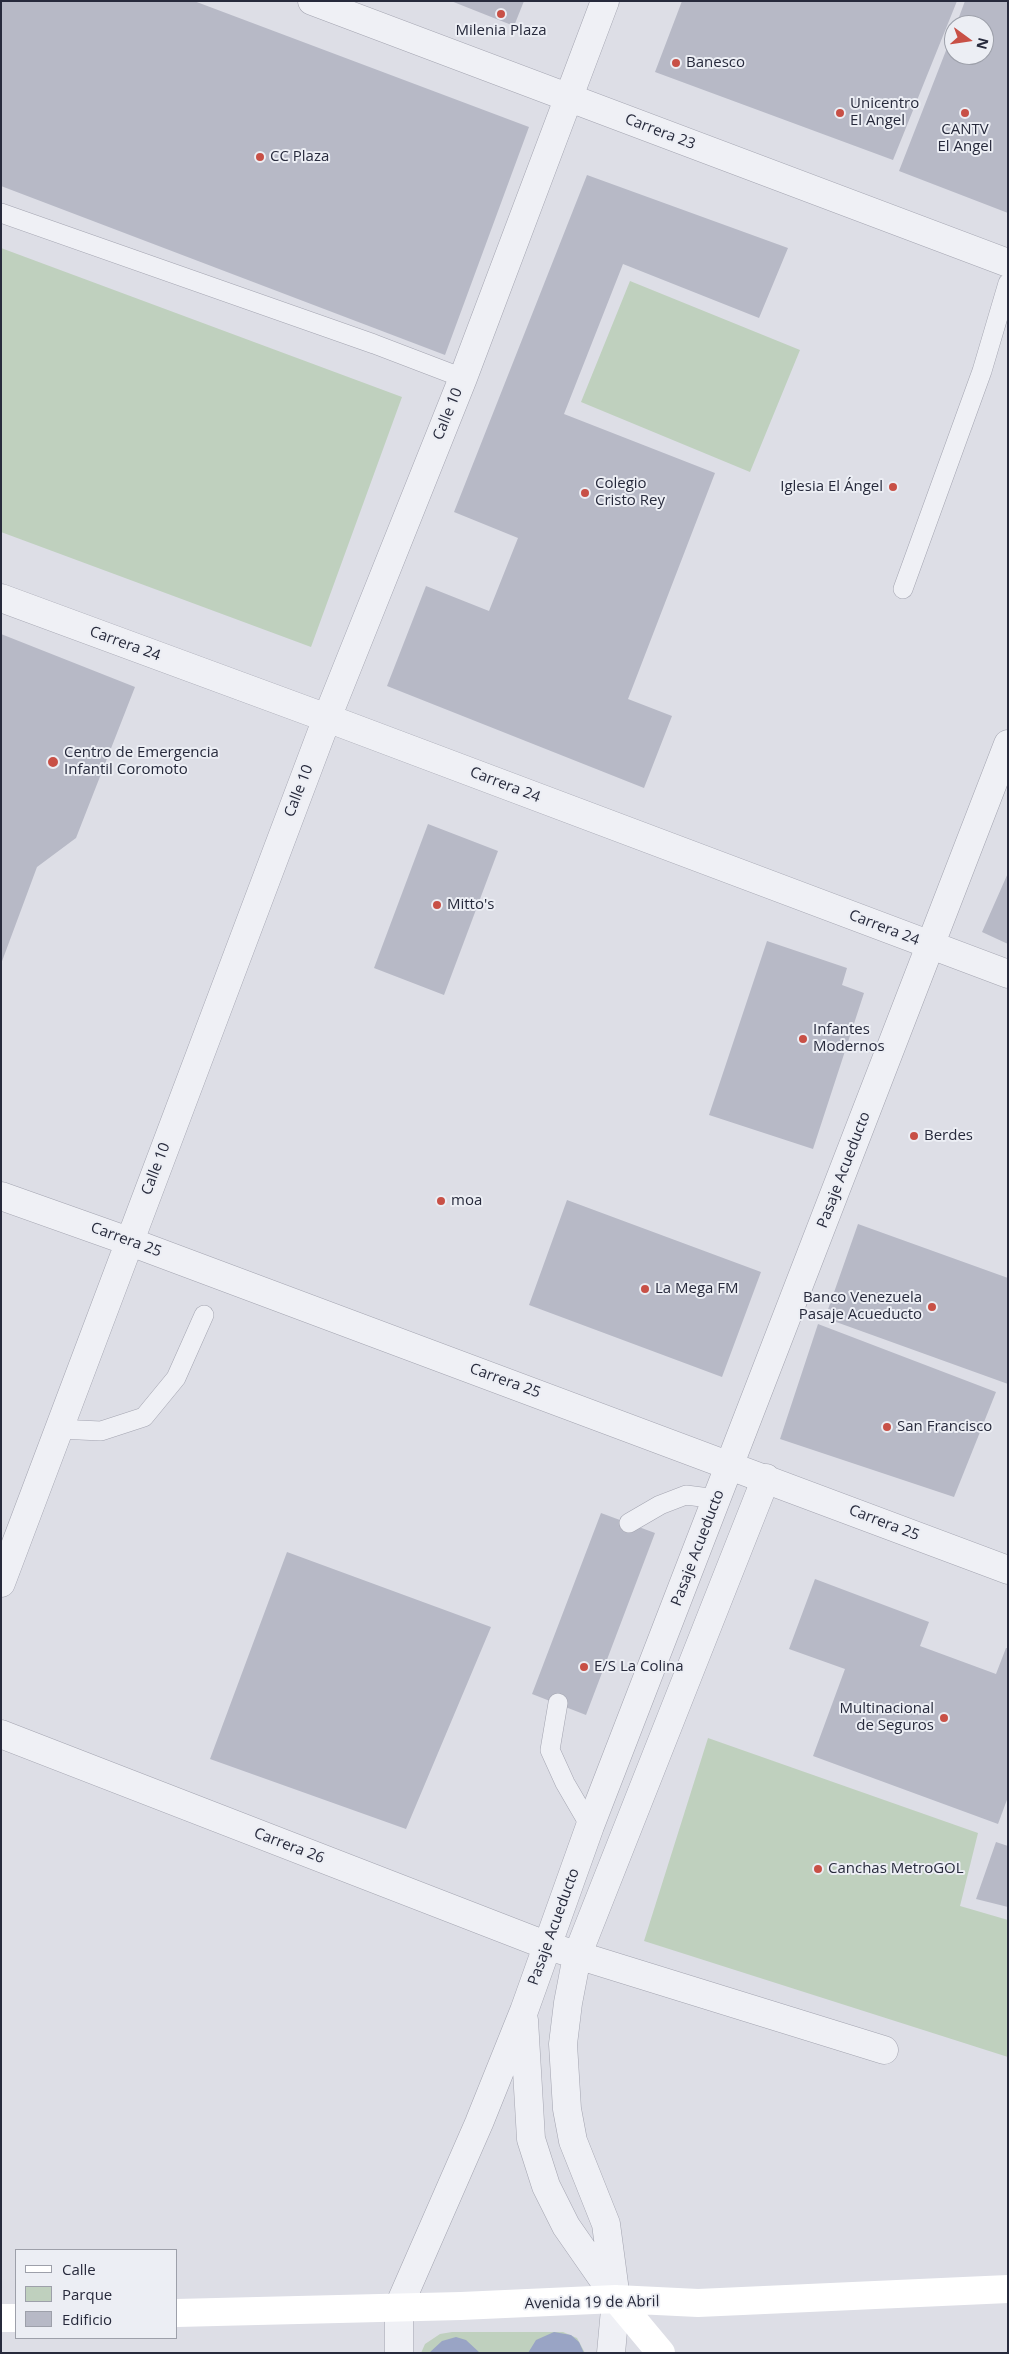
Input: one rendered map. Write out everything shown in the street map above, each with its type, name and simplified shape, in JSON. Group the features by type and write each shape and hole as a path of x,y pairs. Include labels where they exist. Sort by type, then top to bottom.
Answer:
{"main road":[{"name":"Avenida 19 de Abril","path":"178,2313 399,2306 470,2306 616,2299 698,2303 1008,2288"},
{"path":"616,2299 661,2353"},
{"path":"1,2318 15,2318"}],"street":[{"name":"Carrera 23","path":"312,1 1008,263"},
{"name":"Calle 10","path":"1,1583 128,1241 327,718 463,378 605,1"},
{"name":"Carrera 24","path":"1,598 327,718 1008,974"},
{"name":"Pasaje Acueducto","path":"398,2353 399,2306 479,2123 524,2011 590,1826 1008,744"},
{"name":"Carrera 25","path":"1,1196 128,1241 1008,1570"},
{"path":"611,2353 616,2299 606,2224 572,2141 566,2109 564,2044 578,1956 766,1478"},
{"name":"Carrera 26","path":"1,1734 548,1946 884,2050"},
{"path":"524,2011 530,2139 546,2186 566,2226 616,2299"}],"lane":[{"path":"1,213 374,344 463,378"},
{"path":"903,589 982,370 1008,283"},
{"path":"58,1429 101,1431 144,1417 176,1378 204,1315"},
{"path":"629,1523 660,1505 686,1495 717,1499"},
{"path":"558,1703 550,1750 565,1783 590,1826"}],"green space":[{"path":"1,248 402,397 311,647 1,532"},
{"path":"630,281 800,350 750,472 581,402"},
{"name":"Canchas MetroGOL","path":"708,1738 978,1833 960,1906 1008,1920 1008,2057 644,1941"},
{"path":"452,2332 563,2332 577,2338 585,2353 421,2353 425,2344 440,2334"}],"water":[{"path":"554,2332 571,2335 579,2342 584,2353 528,2353 536,2340"},
{"path":"456,2337 466,2340 480,2353 429,2353 442,2341"}],"building":[{"name":"CC Plaza","path":"1,1 194,1 529,127 445,355 1,186"},
{"name":"Milenia Plaza","path":"451,1 524,1 514,26"},
{"name":"Unicentro El Angel","path":"682,1 957,1 951,15 944,15 944,33 893,160 655,72"},
{"name":"CANTV El Angel","path":"965,1 1008,1 1008,213 899,171 944,56 944,65 994,65 994,15 960,15"},
{"name":"Colegio Cristo Rey","path":"587,175 788,248 759,318 623,264 564,414 715,473 628,699 672,716 644,788 387,686 426,586 489,611 518,538 454,512"},
{"name":"Centro de Emergencia Infantil Coromoto","path":"1,634 135,687 76,838 37,867 1,964"},
{"path":"428,824 498,851 444,995 374,968"},
{"path":"1008,873 1008,944 982,932"},
{"path":"767,941 847,968 842,985 864,993 813,1149 709,1115"},
{"name":"La Mega FM","path":"567,1200 761,1272 722,1377 529,1305"},
{"path":"858,1224 1008,1278 1008,1384 825,1318"},
{"path":"818,1324 996,1392 954,1497 780,1439"},
{"path":"601,1513 655,1533 586,1715 532,1694"},
{"path":"287,1552 491,1627 406,1829 210,1759"},
{"path":"815,1579 929,1622 920,1646 996,1674 1006,1648 1008,1648 1008,1797 998,1824 813,1756 845,1669 789,1649"},
{"path":"996,1842 1008,1846 1008,1907 976,1899"}],"place":[{"name":"Milenia Plaza","path":"501,14"},
{"name":"Banesco","path":"676,63"},
{"name":"Unicentro El Angel","path":"840,113"},
{"name":"CANTV El Angel","path":"965,113"},
{"name":"CC Plaza","path":"260,157"},
{"name":"Iglesia El Ángel","path":"893,487"},
{"name":"Colegio Cristo Rey","path":"585,493"},
{"name":"Centro de Emergencia Infantil Coromoto","path":"53,762"},
{"name":"Mitto's","path":"437,905"},
{"name":"Infantes Modernos","path":"803,1039"},
{"name":"Berdes","path":"914,1136"},
{"name":"moa","path":"441,1201"},
{"name":"La Mega FM","path":"645,1289"},
{"name":"Banco Venezuela Pasaje Acueducto","path":"932,1307"},
{"name":"San Francisco","path":"887,1427"},
{"name":"E/S La Colina","path":"584,1667"},
{"name":"Multinacional de Seguros","path":"944,1718"},
{"name":"Canchas MetroGOL","path":"818,1869"}]}
